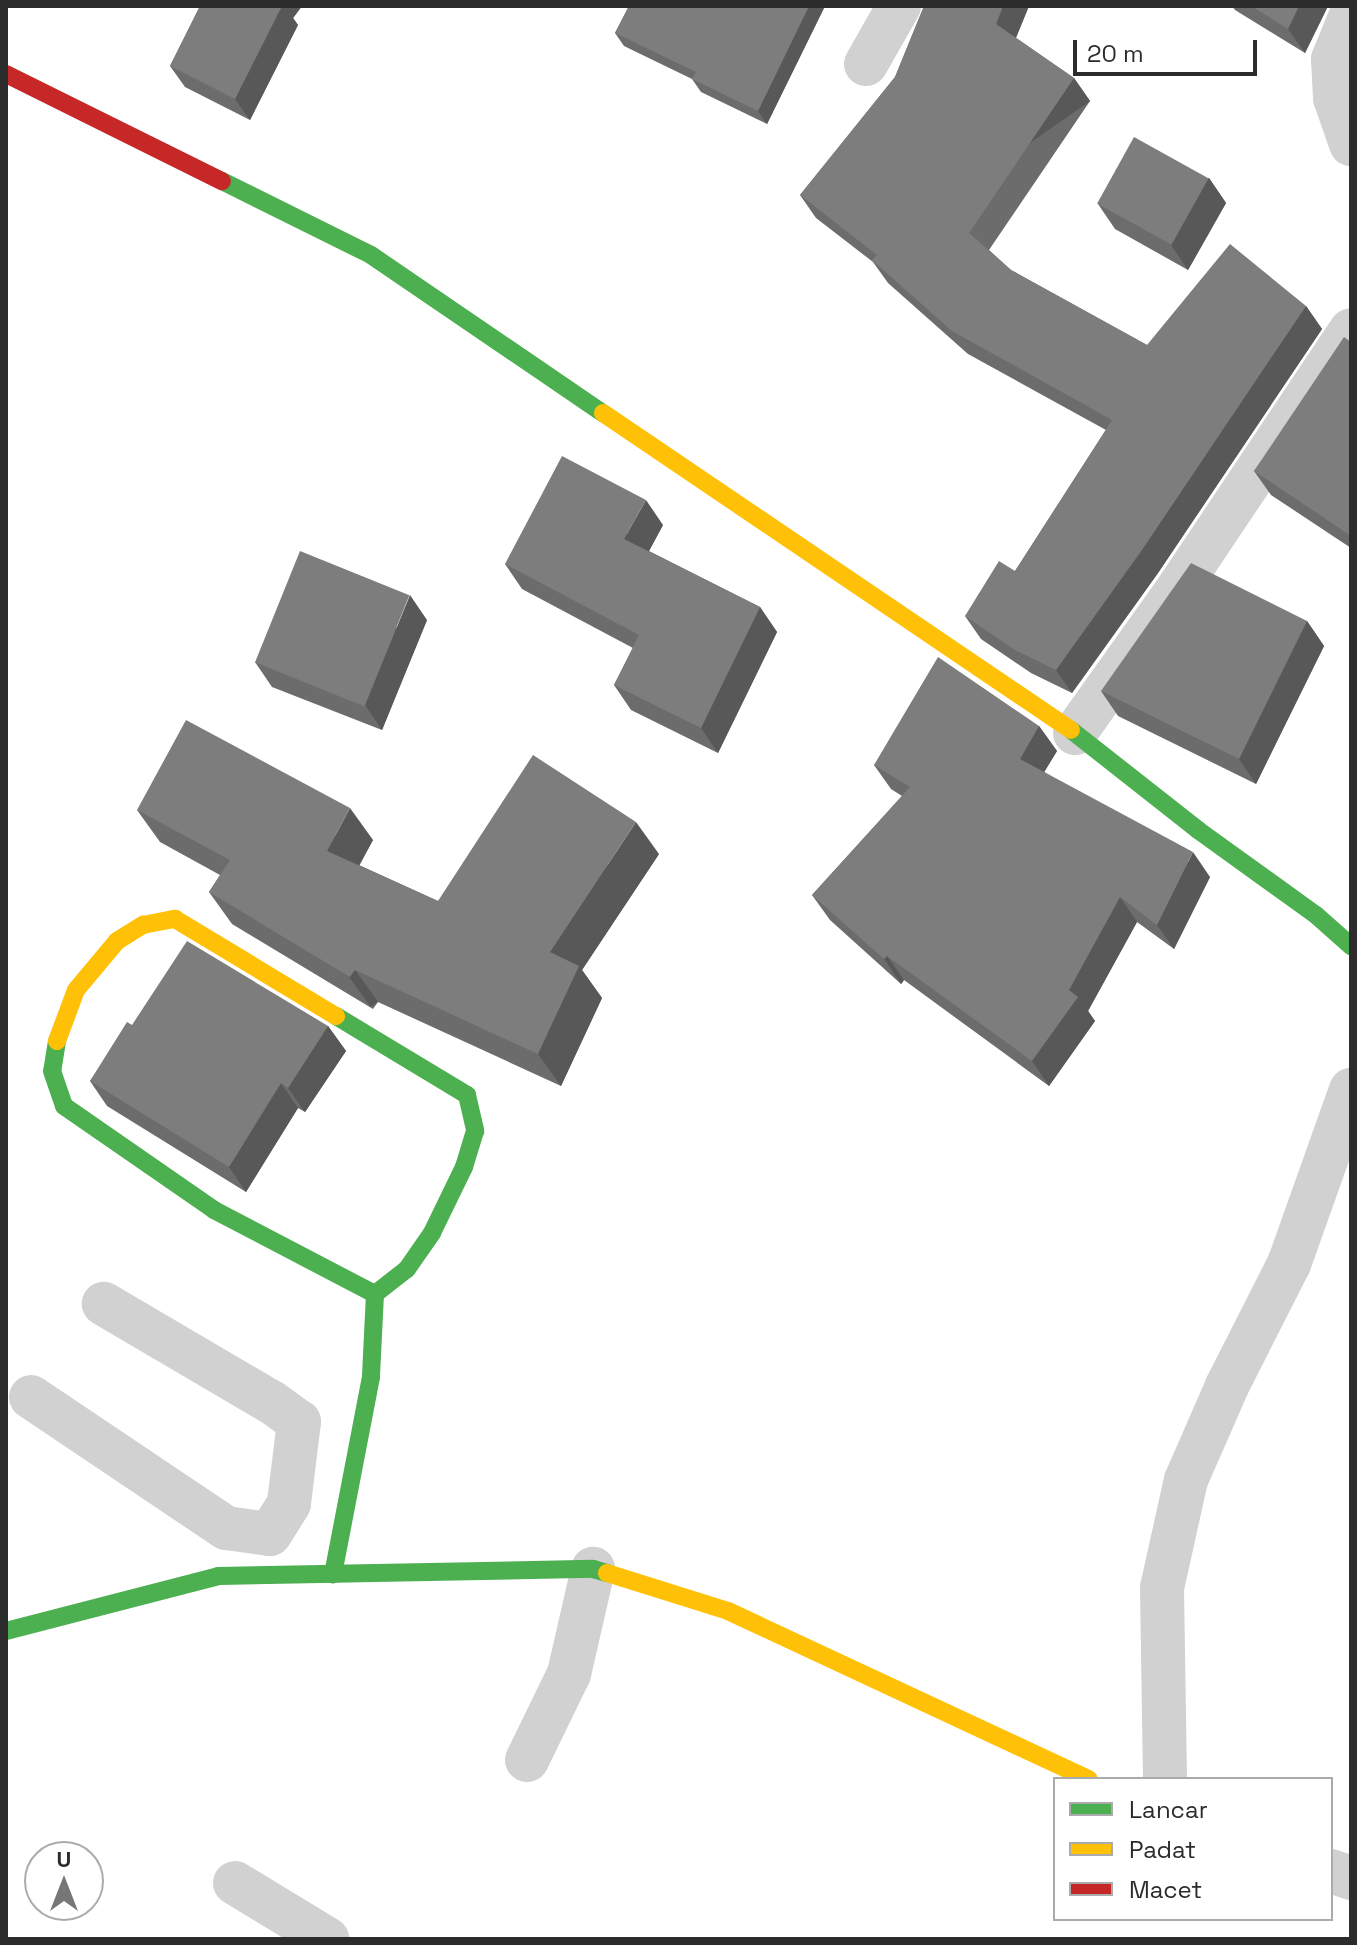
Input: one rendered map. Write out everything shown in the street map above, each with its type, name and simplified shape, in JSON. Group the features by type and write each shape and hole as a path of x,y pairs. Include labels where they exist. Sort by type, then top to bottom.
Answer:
{"street":[{"path":"866,64 899,6"},
{"path":"1351,15 1333,59 1335,98 1351,144"},
{"path":"6,74 371,255 1075,733 1198,830 1316,915 1351,946"},
{"path":"1075,733 1179,587 1351,330"},
{"path":"333,1574 371,1377 375,1294 407,1269 432,1233 464,1167 475,1131 467,1095 175,919 143,925 117,941 76,990 57,1039 52,1071 64,1106 214,1210 375,1294"},
{"path":"1165,1777 1162,1588 1186,1480 1227,1386 1289,1264 1351,1090"},
{"path":"104,1304 271,1402 299,1422 289,1503 275,1554"},
{"path":"31,1397 226,1528 275,1554 333,1574 593,1569 728,1611 1085,1777"},
{"path":"6,1631 218,1576 275,1554"},
{"path":"527,1760 569,1674 593,1569"},
{"path":"235,1883 327,1939"}],"building":[{"path":"200,6 282,6 235,99 170,66"},
{"path":"629,6 809,6 758,111 692,79 696,72 615,33"},
{"path":"924,6 1003,6 996,24 1074,78 969,233 1011,270 1147,345 1230,244 1306,306 1142,550 1056,670 1015,650 965,616 999,561 1015,571 1112,420 952,331 872,260 877,255 800,195 895,77"},
{"path":"1251,6 1299,6 1288,29"},
{"path":"1134,137 1208,178 1171,245 1097,203"},
{"path":"1344,337 1351,342 1351,536 1254,471"},
{"path":"562,456 646,500 624,539 760,607 701,728 614,685 639,635 505,564"},
{"path":"300,551 409,595 364,706 255,662"},
{"path":"1191,563 1307,621 1239,759 1101,691"},
{"path":"938,657 1039,726 1020,759 1193,852 1157,925 1120,897 1069,990 1078,997 1032,1061 887,956 884,959 812,895 910,787 874,765"},
{"path":"186,720 350,808 327,851 438,901 533,755 636,822 550,952 579,966 538,1054 355,970 350,977 209,892 230,860 137,810"},
{"path":"187,941 328,1026 288,1088 281,1083 229,1167 90,1081 127,1022 132,1025"}],"traffic: fast":[{"path":"222,181 371,255 603,413"},
{"path":"1071,730 1198,830 1316,915 1351,946"},
{"path":"336,1016 467,1095 475,1131 464,1167 432,1233 407,1269 375,1294"},
{"path":"57,1041 52,1071 64,1106 214,1210 375,1294 371,1377 333,1574"},
{"path":"6,1631 218,1576 593,1569 607,1573"}],"traffic: slow":[{"path":"603,413 1071,730"},
{"path":"57,1041 76,990 117,941 143,925 175,919 336,1016"},
{"path":"607,1573 728,1611 1085,1777"}],"traffic: jam":[{"path":"6,74 222,181"}]}
